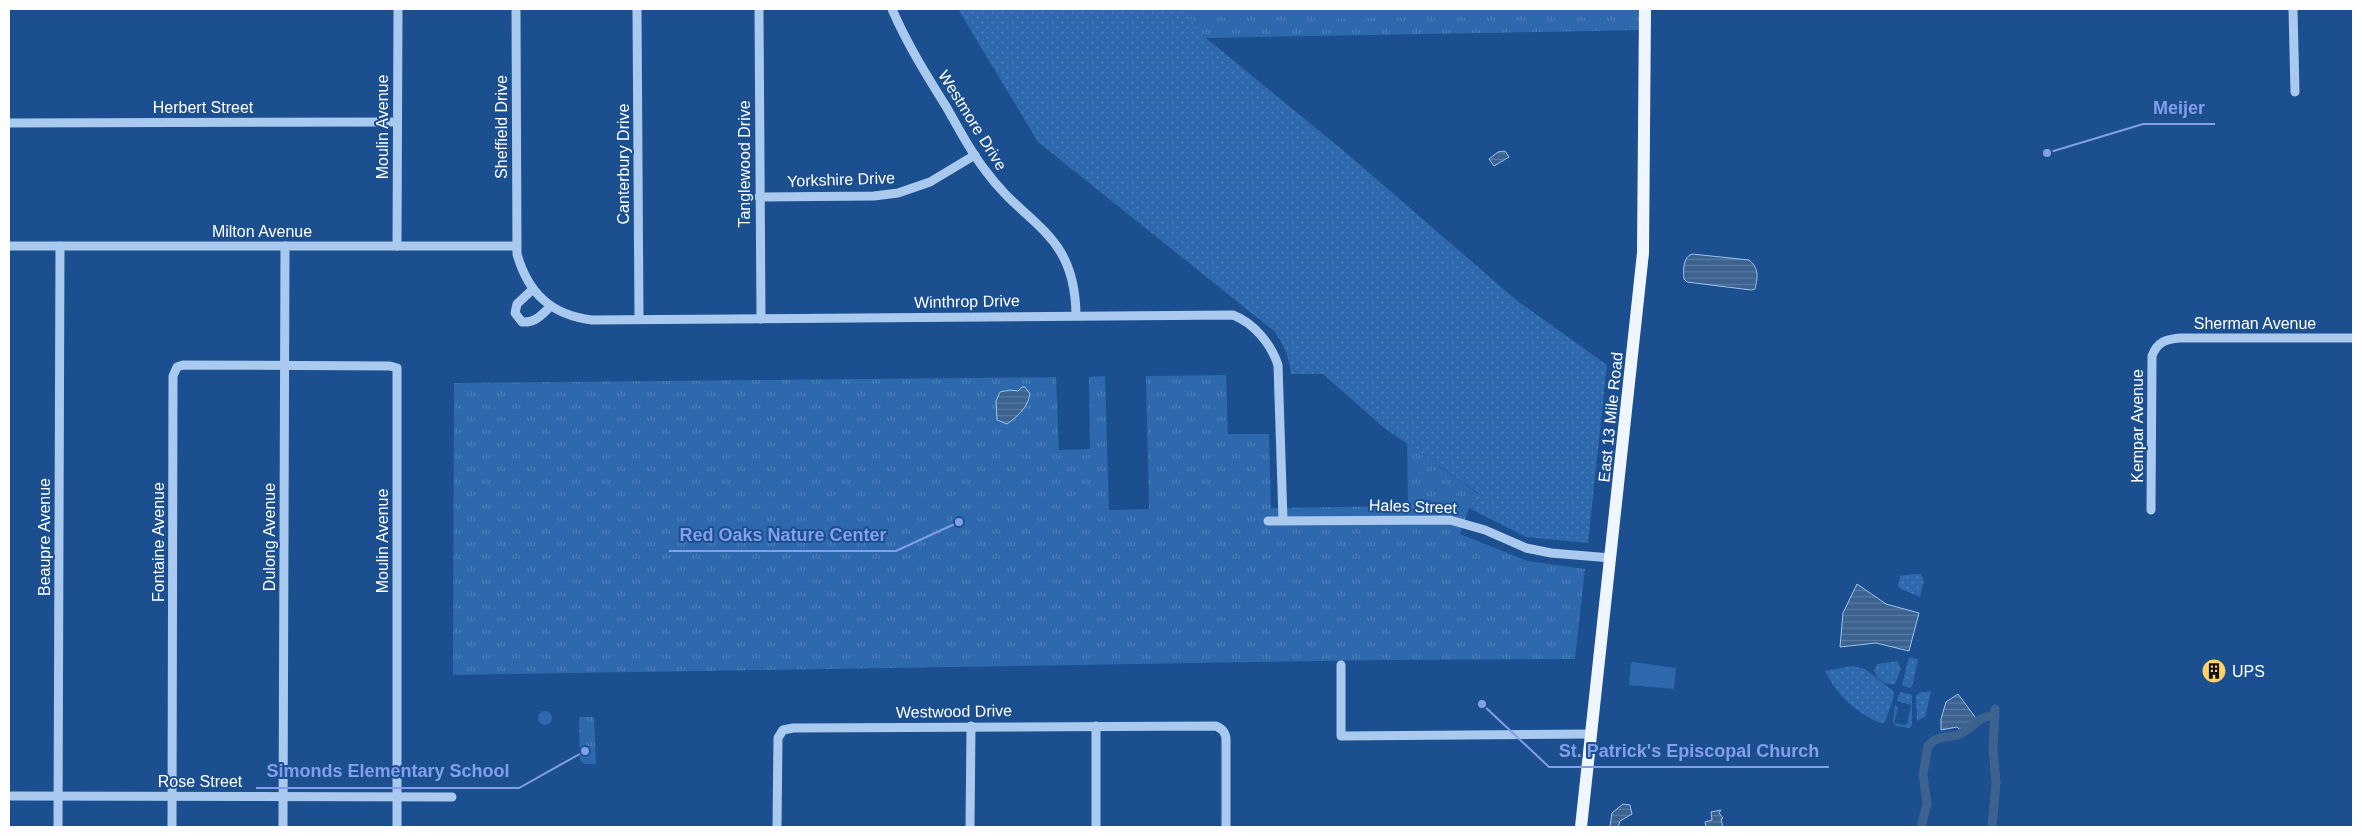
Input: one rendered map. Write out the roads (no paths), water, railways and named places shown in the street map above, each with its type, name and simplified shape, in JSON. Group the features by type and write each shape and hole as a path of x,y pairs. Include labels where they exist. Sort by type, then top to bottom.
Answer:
{"main road":[{"name":"East 13 Mile Road","path":"1581,827 1644,240 1645,9"}],"street":[{"name":"Moulin Avenue","path":"397,246 398,9"},
{"name":"Sheffield Drive","path":"516,9 516,246"},
{"name":"Canterbury Drive","path":"637,9 640,319"},
{"name":"Tanglewood Drive","path":"759,9 761,319"},
{"name":"Westmore Drive","path":"892,9 920,63 975,155 1002,192 1043,228 1058,246 1070,276 1076,315"},
{"path":"2293,9 2294,92"},
{"name":"Herbert Street","path":"9,123 397,122"},
{"name":"Yorkshire Drive","path":"759,197 874,196 898,193 930,182 975,155"},
{"name":"Milton Avenue","path":"9,246 516,246"},
{"name":"Beaupre Avenue","path":"58,827 60,246"},
{"name":"Dulong Avenue","path":"283,827 285,246"},
{"name":"Winthrop Drive","path":"516,246 522,268 533,289 550,306 561,313 581,319 1232,315 1247,323 1267,341 1274,352 1279,376 1283,520"},
{"path":"533,289 517,304 515,313 522,322 538,319 550,306"},
{"name":"Sherman Avenue","path":"2159,344 2170,339 2180,338 2353,338"},
{"name":"Kempar Avenue","path":"2151,510 2152,356 2159,344"},
{"name":"Fontaine Avenue","path":"172,827 174,370 176,367 183,365 284,365"},
{"name":"Moulin Avenue","path":"284,365 390,366 397,368 398,371 396,827"},
{"name":"Hales Street","path":"1268,521 1450,520 1478,527 1526,548 1551,553 1611,558"},
{"path":"1341,665 1342,736 1591,734"},
{"path":"970,827 971,726"},
{"name":"Westwood Drive","path":"777,827 778,738 783,730 794,728 971,726 1216,726 1224,731 1226,744 1226,827"},
{"path":"1096,726 1096,827"},
{"name":"Rose Street","path":"9,796 452,797"}],"waterway":[{"path":"1992,827 1996,783 1993,749 1995,709"},
{"path":"1921,827 1927,804 1923,775 1928,746 1939,738 1960,734 1985,717 1995,716"}],"place":[{"name":"Meijer","path":"2047,153"},
{"name":"Red Oaks Nature Center","path":"959,522"},
{"name":"UPS","path":"2214,671"},
{"name":"St. Patrick's Episcopal Church","path":"1482,704"},
{"name":"Simonds Elementary School","path":"585,751"}]}
